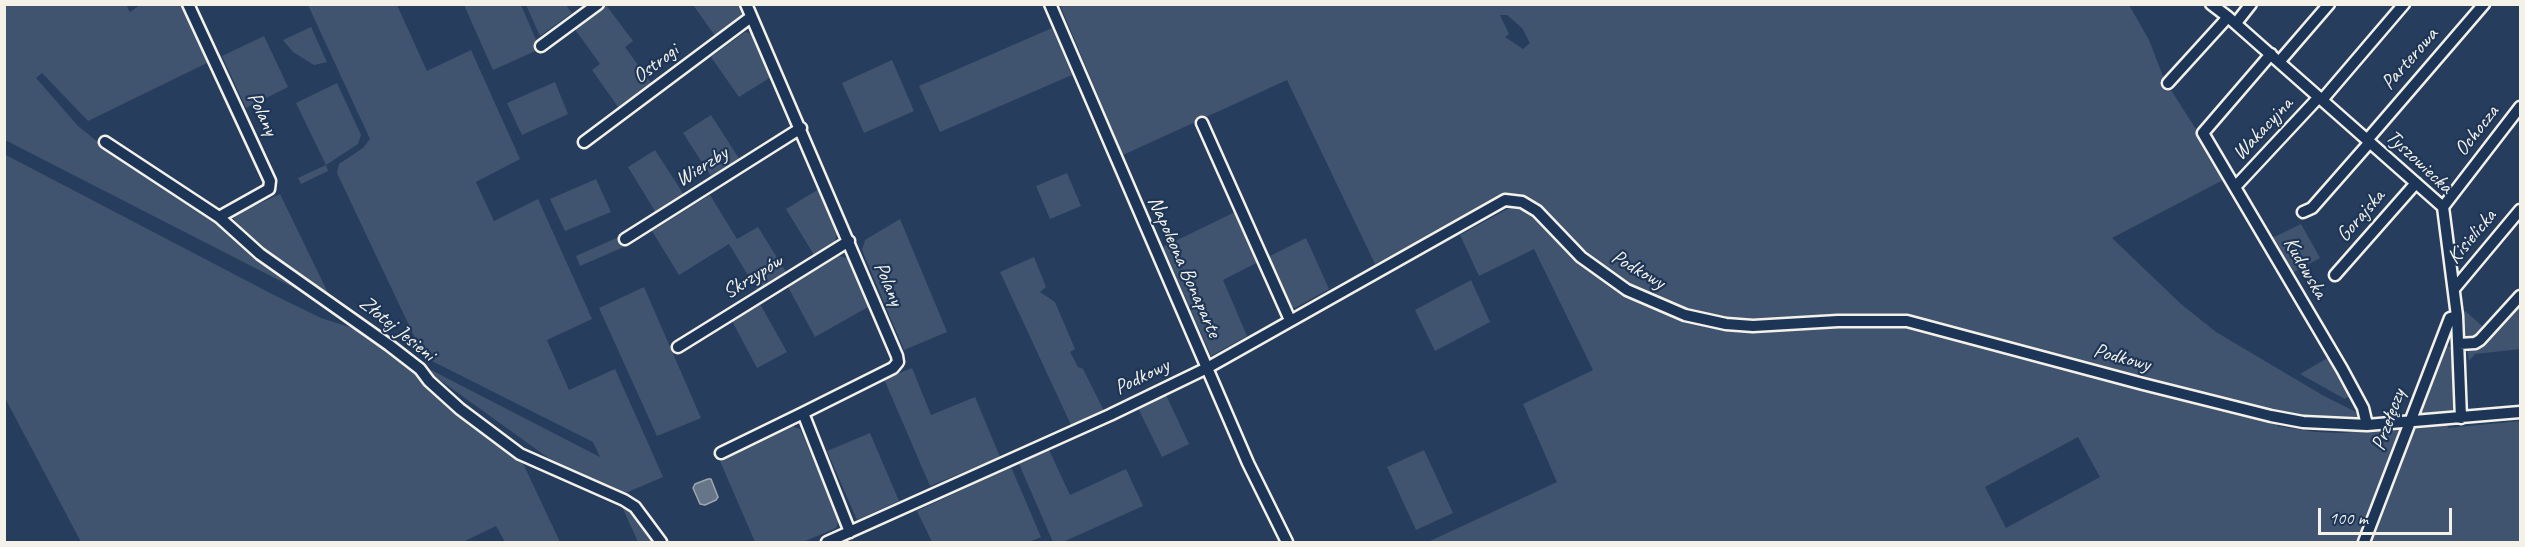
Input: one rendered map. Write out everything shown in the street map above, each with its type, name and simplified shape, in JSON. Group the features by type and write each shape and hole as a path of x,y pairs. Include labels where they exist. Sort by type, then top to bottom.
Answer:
{"street":[{"name":"Polany","path":"188,4 270,181 268,189 219,217"},
{"path":"541,46 598,4"},
{"name":"Polany","path":"746,4 849,241 897,362 892,368 803,412"},
{"name":"Napoleona Bonaparte","path":"1050,4 1248,463 1287,543"},
{"name":"Tyszowiecka","path":"2211,4 2443,207 2457,316 2461,418"},
{"path":"2168,82 2251,4"},
{"path":"2275,58 2329,4"},
{"name":"Wakacyjna","path":"2235,187 2321,99 2404,4"},
{"name":"Parterowa","path":"2302,212 2312,208 2484,4"},
{"name":"Ostrogi","path":"584,142 752,17"},
{"name":"Kudowska","path":"2275,58 2203,133 2342,369 2363,408 2367,425"},
{"name":"Ochocza","path":"2443,207 2520,107"},
{"path":"1202,123 1290,320"},
{"name":"Wierzby","path":"625,239 801,128"},
{"name":"Złotej Jesieni","path":"105,142 219,217 260,254 420,369 429,381 460,409 520,454 636,507 661,543"},
{"name":"Gorajska","path":"2335,275 2416,183"},
{"name":"Podkowy","path":"827,543 1110,415 1207,368 1505,200 1522,202 1537,211 1581,257 1627,290 1685,315 1726,324 1753,326 1838,321 1907,321 2271,416 2303,422 2367,425 2520,412"},
{"name":"Kisielicka","path":"2454,289 2520,210"},
{"name":"Skrzypów","path":"678,347 849,241"},
{"path":"2459,344 2475,343 2480,340 2520,296"},
{"name":"Przełęczy","path":"2364,543 2450,318 2457,316"},
{"path":"721,453 803,412 850,532"}],"shaded area":[{"path":"4,5 131,5 127,7 130,12 140,5 181,5 209,62 88,121 42,73 36,78 78,126 118,158 220,223 316,297 302,292 5,140"},
{"path":"308,5 397,5 427,71 471,50 520,159 476,182 494,221 538,199 592,319 547,340 569,390 615,369 663,477 621,495 547,457 433,375 431,370 600,457 593,442 424,357 337,173 339,164 363,148 370,139"},
{"path":"464,5 521,5 540,49 493,70"},
{"path":"526,5 566,5 572,13 540,36"},
{"path":"606,5 633,41 625,47 651,83 618,107 592,70 600,64 574,28"},
{"path":"693,5 741,5 743,10 740,20 716,37"},
{"path":"1060,5 2129,5 2149,40 2164,79 2227,178 2112,238 2181,304 2216,332 2324,396 2356,412 2360,418 2318,418 2285,414 2277,426 2316,432 2343,433 2393,428 2401,431 2381,488 2358,542 1428,542 1557,482 1523,404 1593,370 1534,249 1479,276 1460,235 1513,206 1510,194 1375,264 1287,80 1123,155","holes":["1500,15 1507,15 1522,28 1530,43 1523,49 1505,37 1509,34","2078,437 2100,477 2006,528 1985,487"]},
{"path":"311,27 327,62 314,65 293,52 283,40"},
{"path":"1052,28 1072,75 940,132 919,86"},
{"path":"745,32 753,34 771,77 739,97 711,57"},
{"path":"264,36 288,87 246,108 222,56"},
{"path":"892,60 914,111 864,133 842,83"},
{"path":"555,82 568,114 522,135 507,103"},
{"path":"337,83 361,135 358,144 326,165 296,103"},
{"path":"711,115 740,160 712,178 683,133"},
{"path":"655,150 684,195 656,213 628,167"},
{"path":"4,154 272,294 321,318 365,332 520,457 560,542 505,542 496,526 463,542 81,542 5,398"},
{"path":"326,165 328,171 301,184 298,178"},
{"path":"1067,173 1081,206 1050,219 1036,186"},
{"path":"596,179 611,212 565,231 550,199"},
{"path":"819,189 837,234 834,243 814,255 786,209"},
{"path":"280,194 329,295 265,250 236,223 232,216"},
{"path":"710,195 737,239 758,227 786,272 757,290 729,244 679,275 652,231"},
{"path":"1237,211 1260,261 1223,280 1247,336 1211,356 1163,247"},
{"path":"900,219 947,332 904,350 862,250 865,240"},
{"path":"2301,224 2320,258 2290,274 2270,239"},
{"path":"621,236 626,246 580,266 576,256"},
{"path":"1306,238 1329,289 1295,308 1291,307 1268,257"},
{"path":"839,256 847,258 868,307 815,337 788,287"},
{"path":"1034,257 1046,287 1040,292 1055,302 1075,349 1070,352 1078,367 1083,369 1104,411 1071,425 1000,272"},
{"path":"1471,280 1490,322 1435,351 1415,310"},
{"path":"644,287 701,418 657,436 599,308"},
{"path":"2520,300 2520,349 2475,354 2469,361 2467,347 2483,345"},
{"path":"760,304 787,352 757,368 732,321"},
{"path":"2465,311 2487,330 2480,338 2464,339 2461,313"},
{"path":"2444,345 2451,347 2457,406 2453,411 2415,416"},
{"path":"2331,356 2353,394 2345,399 2300,374"},
{"path":"912,368 931,415 975,397 1000,457 930,486 884,379"},
{"path":"1166,395 1189,444 1162,457 1138,408"},
{"path":"2520,421 2520,542 2371,542 2413,426 2447,423 2448,428"},
{"path":"791,426 800,429 839,520 836,528 803,542 755,542 720,461"},
{"path":"870,433 899,501 857,520 827,451"},
{"path":"1049,450 1070,495 1126,469 1143,506 1063,542 1053,542 1019,464"},
{"path":"1424,450 1453,513 1416,530 1387,467"},
{"path":"1011,467 1041,537 1029,542 932,542 917,511"},
{"path":"711,479 718,497 705,505 700,504 693,488 695,484"},
{"path":"620,502 640,519 656,542 638,542"}]}
